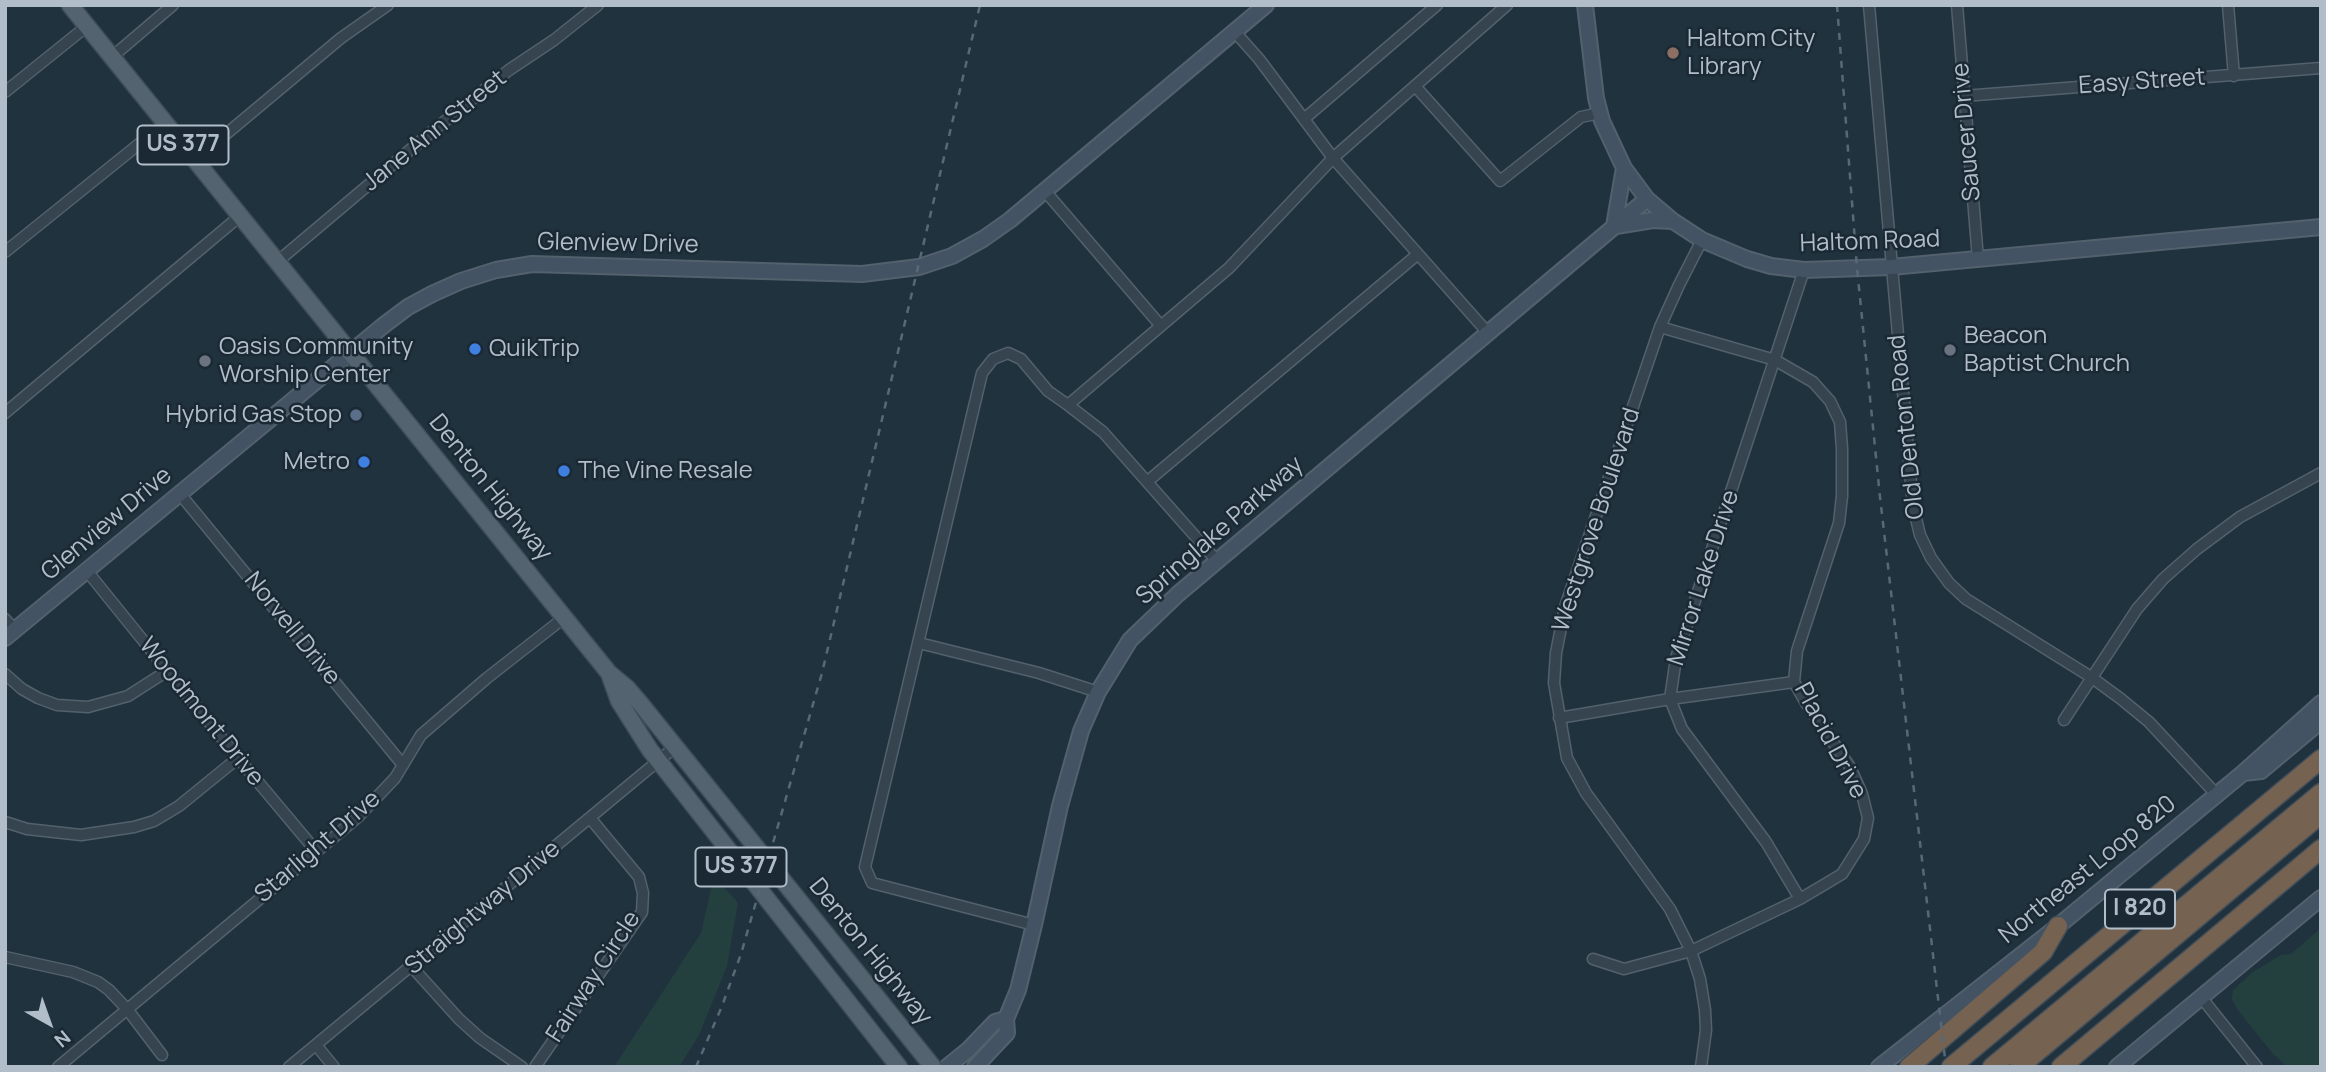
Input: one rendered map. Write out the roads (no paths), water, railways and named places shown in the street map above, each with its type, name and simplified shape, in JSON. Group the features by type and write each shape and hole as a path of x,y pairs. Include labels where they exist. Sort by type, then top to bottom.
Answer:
{"highway":[{"name":"I 820","path":"1951,1067 2321,759"},
{"path":"1992,1067 2321,793"},
{"path":"2019,1067 2321,814"},
{"name":"I 820","path":"2061,1067 2321,849"},
{"path":"1909,1067 2043,952 2058,926"}],"main road":[{"name":"Denton Highway","path":"70,5 609,673 627,688 676,747 933,1067"},
{"name":"Glenview Drive","path":"8,629 87,571 408,307 461,281 496,270 532,264 862,274 919,267 952,256 1010,220 1266,5"},
{"name":"Haltom Road","path":"1585,5 1596,98 1611,143 1624,168 1647,199 1674,221 1702,240 1747,259 1804,270 1891,267 2321,227"},
{"path":"1624,168 1615,226 1653,220 1674,221"},
{"name":"Springlake Parkway","path":"975,1067 1007,1033 1006,1019 1017,990 1034,925 1081,731 1098,692 1130,640 1178,594 1647,199"},
{"name":"Denton Highway","path":"609,673 619,701 659,761 899,1067"},
{"name":"Northeast Loop 820","path":"1879,1067 2058,926 2243,772 2321,703"},
{"path":"2243,772 2261,771 2321,721"},
{"path":"2117,1067 2321,898"},
{"path":"947,1067 995,1022 1006,1019"}],"street":[{"path":"112,57 173,5"},
{"path":"195,160 341,38 388,5"},
{"name":"Jane Ann Street","path":"277,262 450,117 598,5"},
{"path":"1304,119 1437,5"},
{"path":"1068,405 1229,268 1333,158 1507,5"},
{"name":"Old Denton Road","path":"1869,5 1913,506 1920,535 1931,558 1949,583 1966,599 2091,677 2149,722 2216,794"},
{"name":"Saucer Drive","path":"1957,5 1978,259"},
{"path":"2228,5 2234,76"},
{"path":"5,92 86,26"},
{"path":"1235,32 1259,59 1333,158 1488,333"},
{"name":"Easy Street","path":"1964,96 2321,68"},
{"path":"1415,86 1500,181 1581,117 1600,113"},
{"path":"5,252 144,140"},
{"path":"1045,191 1161,326"},
{"path":"5,414 240,216"},
{"name":"Westgrove Boulevard","path":"1701,1067 1706,1030 1705,1010 1700,979 1691,951 1670,909 1586,793 1567,758 1554,683 1556,653 1565,607 1660,327 1702,240"},
{"path":"1148,481 1418,254"},
{"name":"Mirror Lake Drive","path":"1800,899 1766,842 1682,729 1670,699 1676,657 1804,270"},
{"name":"Placid Drive","path":"1593,959 1623,969 1691,951 1800,899 1842,874 1864,839 1868,818 1863,794 1850,767 1794,682 1797,651 1839,523 1842,496 1840,422 1830,401 1814,382 1775,360 1660,327"},
{"path":"1034,925 872,883 865,867 982,373 993,359 1009,353 1021,359 1048,391 1103,432 1217,561"},
{"path":"2064,720 2137,609 2183,560 2240,517 2321,472"},
{"name":"Norvell Drive","path":"180,494 403,765"},
{"name":"Woodmont Drive","path":"87,571 316,851"},
{"name":"Starlight Drive","path":"58,1067 379,796 421,736 487,678 565,617"},
{"path":"919,643 1039,673 1098,692"},
{"path":"5,674 22,689 38,698 57,705 88,707 128,696 167,671"},
{"path":"1559,718 1794,682"},
{"name":"Straightway Drive","path":"289,1067 676,747"},
{"path":"5,822 27,829 80,835 134,827 154,821 179,806 238,758"},
{"name":"Fairway Circle","path":"535,1067 642,912 643,893 639,877 590,818"},
{"path":"5,957 73,972 98,982 110,990 127,1009 162,1055"},
{"path":"412,967 459,1020 522,1067"},
{"path":"2200,997 2257,1067"},
{"path":"316,1045 334,1067"}],"railway":[{"path":"696,1067 741,954 822,673 980,5"},
{"path":"1837,5 1857,268 1880,497 1946,1067"}],"place":[{"name":"Haltom City Library","path":"1673,53"},
{"name":"QuikTrip","path":"475,349"},
{"name":"Beacon Baptist Church","path":"1950,350"},
{"name":"Oasis Community Worship Center","path":"205,361"},
{"name":"Hybrid Gas Stop","path":"356,415"},
{"name":"Metro","path":"364,462"},
{"name":"The Vine Resale","path":"564,471"}]}
